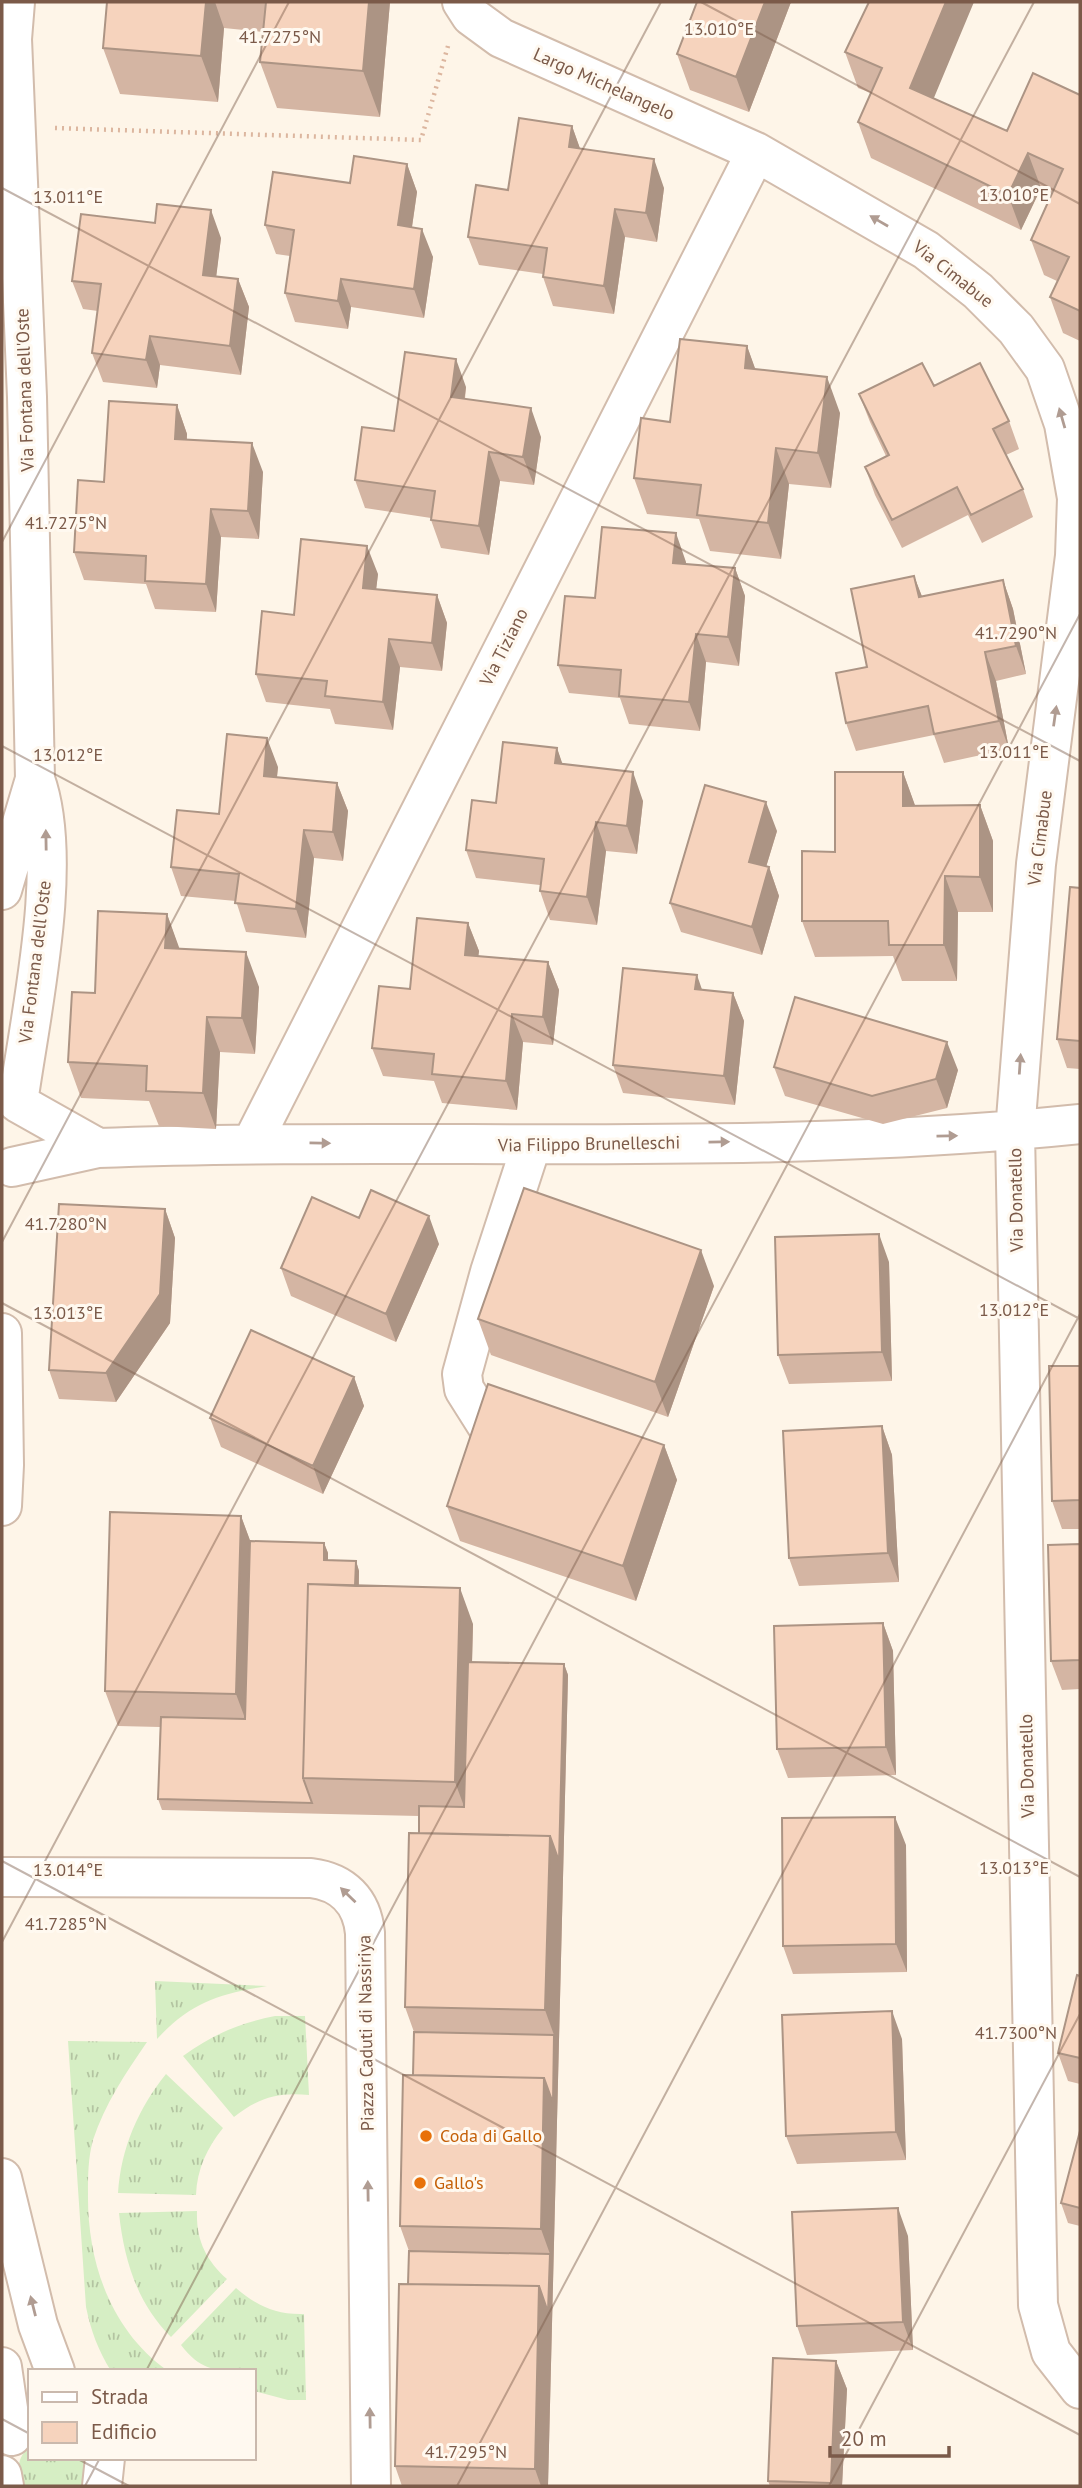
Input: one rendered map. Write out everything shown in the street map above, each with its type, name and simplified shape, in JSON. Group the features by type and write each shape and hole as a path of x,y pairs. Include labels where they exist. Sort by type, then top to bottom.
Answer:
{"street":[{"name":"Via Fontana dell'Oste","path":"7,1172 22,1136 10,1092 45,886 45,819 35,779 14,427 12,40 15,2"},
{"name":"Largo Michelangelo","path":"462,2 471,16 501,38 756,152"},
{"name":"Via Cimabue","path":"756,152 888,226 978,291 1016,328 1036,355 1050,379 1065,424 1077,498 1074,567 1036,864 1015,1132"},
{"name":"Via Tiziano","path":"252,1143 756,152"},
{"name":"Via Fontana dell'Oste","path":"2,890 35,779"},
{"path":"10,1092 98,1148"},
{"name":"Via Filippo Brunelleschi","path":"7,1172 98,1148 252,1143 531,1146 1015,1132 1080,1124"},
{"name":"Via Donatello","path":"1015,1132 1037,2295 1045,2338 1074,2372"},
{"path":"488,1426 464,1389 462,1374 490,1272 531,1146"},
{"path":"2,1333 2,1506"},
{"name":"Piazza Caduti di Nassiriya","path":"2,1877 311,1878 326,1880 339,1886 358,1905 365,1933 371,2486"},
{"path":"2,2178 38,2325 54,2369"},
{"path":"2,2367 14,2440"},
{"path":"102,2486 105,2460"},
{"path":"2,2475 5,2486"}],"path":[{"path":"50,127 421,140 450,39"}],"green space":[{"path":"155,1981 267,1986 234,1992 194,2008 157,2039"},
{"path":"275,2016 305,2016 309,2095 288,2094 269,2098 251,2105 234,2117 183,2056 226,2031"},
{"path":"68,2041 147,2042 123,2078 93,2140 88,2174 89,2218 98,2268 117,2315 148,2354 166,2369 110,2369 99,2348 86,2307"},
{"path":"166,2074 223,2128 204,2159 198,2176 196,2195 118,2193 127,2145 139,2115"},
{"path":"197,2211 198,2231 204,2249 227,2279 171,2337 149,2310 134,2280 124,2247 119,2213"},
{"path":"236,2288 267,2308 304,2314 306,2400 288,2400 256,2392 256,2369 213,2369 197,2361 181,2345"},
{"path":"28,2448 28,2460 83,2460 86,2472 82,2486 23,2486 19,2475 22,2455"}],"building":[{"path":"107,2 206,2 201,56 103,48"},
{"path":"266,2 369,2 363,71 260,62"},
{"path":"697,2 765,2 736,77 677,54"},
{"path":"869,2 946,2 910,88 1007,131 1033,73 1080,95 1080,311 1050,297 1069,257 1031,240 1063,169 1028,153 1008,195 858,122 882,68 845,52"},
{"path":"519,118 572,126 569,147 654,159 646,213 615,209 604,286 543,277 547,248 468,237 476,185 508,190"},
{"path":"354,156 407,164 398,225 422,229 414,289 341,279 338,301 285,293 294,230 265,225 273,172 350,183"},
{"path":"157,204 211,210 203,275 238,279 230,346 150,336 146,360 92,353 101,284 72,281 81,214 155,223"},
{"path":"680,339 747,346 745,368 827,377 818,453 776,448 768,523 697,515 701,485 634,478 641,418 670,422"},
{"path":"405,352 456,359 451,397 531,408 523,457 489,452 479,526 431,520 435,491 355,480 362,427 394,431"},
{"path":"922,363 934,386 980,363 1009,421 993,429 1023,489 971,515 957,487 892,520 865,467 889,455 859,394"},
{"path":"109,401 177,405 175,439 252,443 248,511 211,509 206,584 145,581 146,556 74,552 78,480 104,482"},
{"path":"602,527 676,533 673,563 735,568 728,637 696,634 689,702 619,696 621,670 558,665 565,596 595,598"},
{"path":"301,539 367,546 363,588 437,595 432,643 389,639 383,702 325,696 327,681 256,674 262,611 294,615"},
{"path":"914,576 919,597 1003,580 1016,646 985,652 999,721 934,734 928,706 846,723 836,673 867,667 851,589"},
{"path":"227,734 267,738 264,776 337,783 333,832 304,830 296,909 235,903 239,874 171,867 177,810 219,814"},
{"path":"503,742 557,748 555,763 633,772 627,826 596,822 587,897 540,891 544,859 466,850 472,800 496,803"},
{"path":"835,772 903,772 903,806 980,805 980,877 945,876 944,945 889,945 888,921 802,921 802,851 835,852"},
{"path":"705,785 766,802 749,862 769,867 752,927 670,903"},
{"path":"1070,887 1080,888 1080,1041 1057,1039"},
{"path":"98,911 167,914 165,948 246,952 242,1018 207,1017 203,1093 146,1091 147,1066 68,1062 72,992 95,993"},
{"path":"417,918 468,923 465,955 548,962 543,1017 512,1014 506,1081 432,1074 434,1054 372,1048 379,986 410,989"},
{"path":"623,968 697,975 695,989 733,993 724,1076 613,1065"},
{"path":"795,997 947,1042 936,1079 872,1096 774,1067"},
{"path":"524,1188 701,1250 655,1382 478,1319"},
{"path":"371,1190 429,1216 386,1314 281,1268 312,1197 359,1218"},
{"path":"59,1204 165,1209 160,1294 106,1373 49,1370"},
{"path":"879,1234 882,1352 778,1355 775,1237"},
{"path":"251,1330 354,1377 313,1466 210,1418"},
{"path":"1049,1366 1080,1366 1080,1500 1052,1501"},
{"path":"488,1384 664,1445 623,1566 447,1506"},
{"path":"882,1426 888,1553 789,1558 783,1431"},
{"path":"110,1512 241,1516 236,1694 105,1691"},
{"path":"250,1541 324,1543 324,1560 356,1561 355,1586 308,1584 303,1778 312,1803 158,1799 161,1717 245,1719"},
{"path":"1080,1544 1080,1660 1051,1661 1048,1545"},
{"path":"308,1584 460,1588 455,1782 303,1778"},
{"path":"883,1623 886,1747 777,1749 774,1626"},
{"path":"468,1662 564,1664 559,1861 550,1836 419,1833 419,1806 464,1807"},
{"path":"895,1817 896,1944 783,1946 782,1818"},
{"path":"409,1833 550,1836 545,2010 405,2007"},
{"path":"1077,1975 1080,1976 1080,2058 1058,2053"},
{"path":"892,2011 896,2132 786,2136 782,2015"},
{"path":"414,2032 554,2035 553,2103 544,2078 413,2075"},
{"path":"403,2075 544,2078 541,2229 400,2226"},
{"path":"1080,2131 1080,2208 1061,2203"},
{"path":"898,2208 903,2322 797,2326 792,2212"},
{"path":"409,2251 550,2254 548,2312 539,2286 408,2284"},
{"path":"399,2284 539,2286 535,2469 395,2466"},
{"path":"773,2358 836,2361 831,2483 768,2481"}],"place":[{"name":"Coda di Gallo","path":"426,2136"},
{"name":"Gallo's","path":"420,2183"}]}
